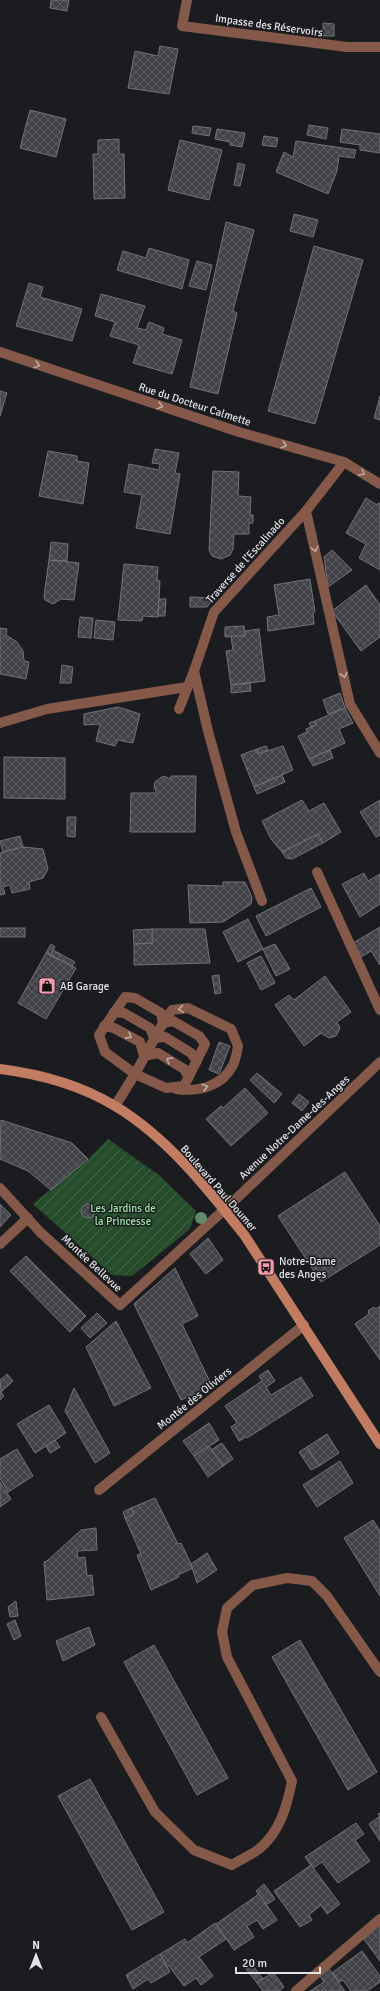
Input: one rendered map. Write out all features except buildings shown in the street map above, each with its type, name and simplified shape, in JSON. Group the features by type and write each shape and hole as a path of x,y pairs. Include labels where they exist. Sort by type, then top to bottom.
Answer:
{"street":[{"name":"Impasse des Réservoirs","path":"187,0 182,26 347,48 380,46"},
{"name":"Rue du Docteur Calmette","path":"0,352 239,432 344,462 380,484"},
{"name":"Traverse de l'Escalinado","path":"178,709 194,671 214,612 306,511 344,462"},
{"path":"306,511 350,704 380,753"},
{"path":"194,671 208,731 236,832 262,901"},
{"path":"0,723 47,709 187,687"},
{"path":"317,872 380,1010"},
{"path":"115,1106 135,1074 154,1038 172,1010 188,1008 230,1029 238,1046 233,1065 219,1082 191,1091 166,1088 135,1074 105,1052 99,1035 125,997 135,998 161,1013 163,1023"},
{"path":"114,1012 124,1013 150,1028 154,1038"},
{"path":"163,1023 173,1021 199,1036 204,1044 184,1086 166,1088"},
{"path":"104,1026 114,1028 140,1042 144,1056"},
{"path":"154,1038 165,1037 191,1053 197,1061"},
{"path":"144,1056 158,1053 184,1069 189,1077"},
{"name":"Avenue Notre-Dame-des-Anges","path":"224,1210 380,1062"},
{"name":"Boulevard Paul Doumer","path":"0,1069 26,1072 70,1085 115,1106 145,1128 176,1155 224,1210 254,1248 380,1444"},
{"name":"Montée Bellevue","path":"0,1188 28,1218 120,1305 224,1210"},
{"path":"0,1244 28,1218"},
{"name":"Montée des Oliviers","path":"99,1490 304,1325"},
{"path":"101,1717 155,1812 194,1850 232,1864 259,1849 279,1826 288,1801 292,1781 227,1657 222,1632 227,1608 254,1585 287,1578 312,1581 327,1596 380,1672"},
{"path":"296,1991 380,1918"}],"green space":[{"name":"Les Jardins de la Princesse","path":"108,1139 159,1175 196,1211 190,1229 132,1276 112,1275 33,1204 88,1159"}],"place":[{"name":"AB Garage","path":"47,986"},
{"name":"Notre-Dame des Anges","path":"266,1267"}]}
